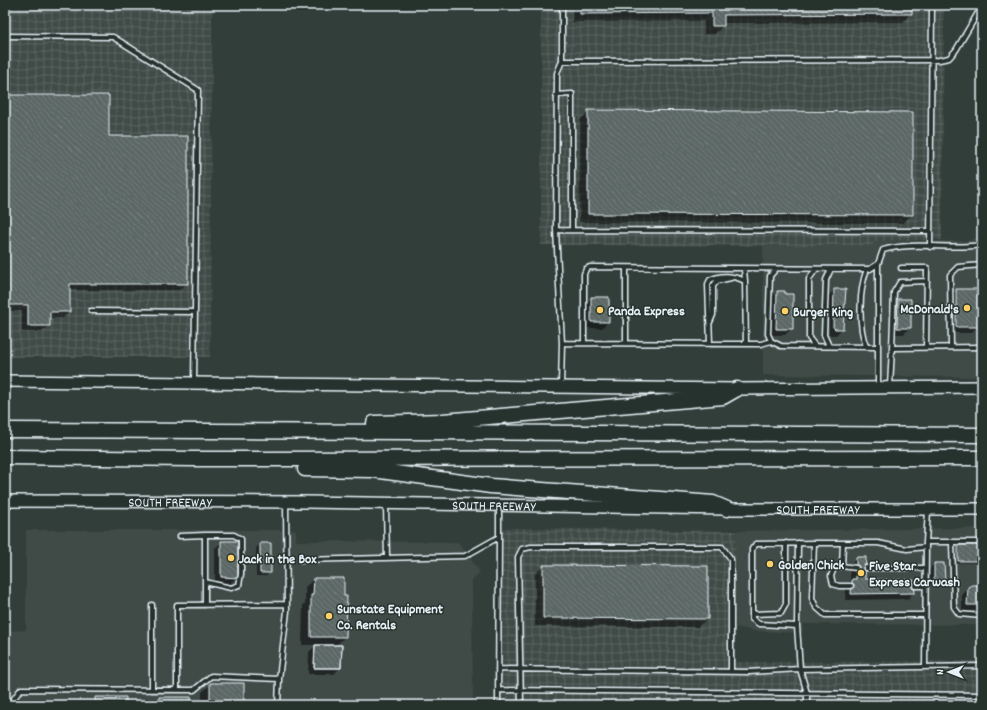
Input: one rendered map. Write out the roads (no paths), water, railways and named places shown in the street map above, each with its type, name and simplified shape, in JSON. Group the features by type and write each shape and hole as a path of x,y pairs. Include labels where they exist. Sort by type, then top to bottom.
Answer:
{"highway":[{"path":"297,432 327,424 443,421 723,397 737,389"},
{"path":"5,430 982,435"},
{"path":"5,457 194,459 982,458"},
{"path":"194,459 214,467 392,472 491,486 713,503 727,509"}],"main road":[{"path":"5,381 737,389 878,386 982,386"},
{"path":"954,386 982,394"},
{"name":"SOUTH FREEWAY","path":"5,501 286,502 727,509 978,508"}],"lane":[{"path":"561,386 562,343 556,230 556,73 562,61 562,5"},
{"path":"930,247 932,5"},
{"path":"562,61 932,60 949,58 956,50 982,6"},
{"path":"5,36 113,37 198,90 194,384"},
{"path":"556,95 572,94 572,230"},
{"path":"556,230 930,231"},
{"path":"878,386 878,264 883,250 896,246 969,247 982,244"},
{"path":"584,343 584,274 586,269 590,267 867,269 878,264"},
{"path":"951,347 950,275 958,267 982,265"},
{"path":"626,268 626,343"},
{"path":"901,268 927,268 926,348"},
{"path":"744,269 746,344"},
{"path":"776,269 770,276 768,334 771,341 781,346 877,346"},
{"path":"815,346 809,338 809,279 816,269"},
{"path":"830,346 824,335 826,280 832,269"},
{"path":"866,346 861,334 862,280 867,269"},
{"path":"710,344 708,284 710,280 717,276 738,277 745,281"},
{"path":"890,386 894,292 900,282 927,281"},
{"path":"91,312 195,312"},
{"path":"562,343 761,344 771,341"},
{"path":"892,348 982,347"},
{"path":"278,705 279,679 287,604 286,502"},
{"path":"386,504 387,558"},
{"path":"498,705 499,505"},
{"path":"925,666 926,542 928,508"},
{"path":"205,535 205,605"},
{"path":"180,536 234,535 241,539 241,574 239,584 231,588 205,582"},
{"path":"301,560 464,556 499,537"},
{"path":"926,542 982,542"},
{"path":"952,542 954,607 959,614 982,616"},
{"path":"798,543 797,626 800,669 807,694 807,705"},
{"path":"814,543 812,598 816,607 825,615 925,615"},
{"path":"797,626 759,624 752,619 752,549 756,544 843,543 878,544 907,549 926,547"},
{"path":"842,566 843,543"},
{"path":"752,614 781,613 786,604 786,544"},
{"path":"521,705 522,670 518,557 522,549 531,547 722,547 731,559 731,672"},
{"path":"851,586 839,586 833,584 831,576 834,568 842,566 856,568"},
{"path":"866,568 926,568"},
{"path":"915,586 926,586"},
{"path":"177,690 177,605 287,604"},
{"path":"152,605 152,690"},
{"path":"498,669 731,672 925,666 982,666"},
{"path":"9,705 21,689 194,690 211,676 232,675 279,679"},
{"path":"498,690 982,695"}],"place":[{"name":"McDonald's","path":"967,308"},
{"name":"Panda Express","path":"600,310"},
{"name":"Burger King","path":"785,311"},
{"name":"Jack in the Box","path":"231,558"},
{"name":"Golden Chick","path":"770,564"},
{"name":"Five Star Express Carwash","path":"861,573"},
{"name":"Sunstate Equipment Co. Rentals","path":"329,616"}]}
